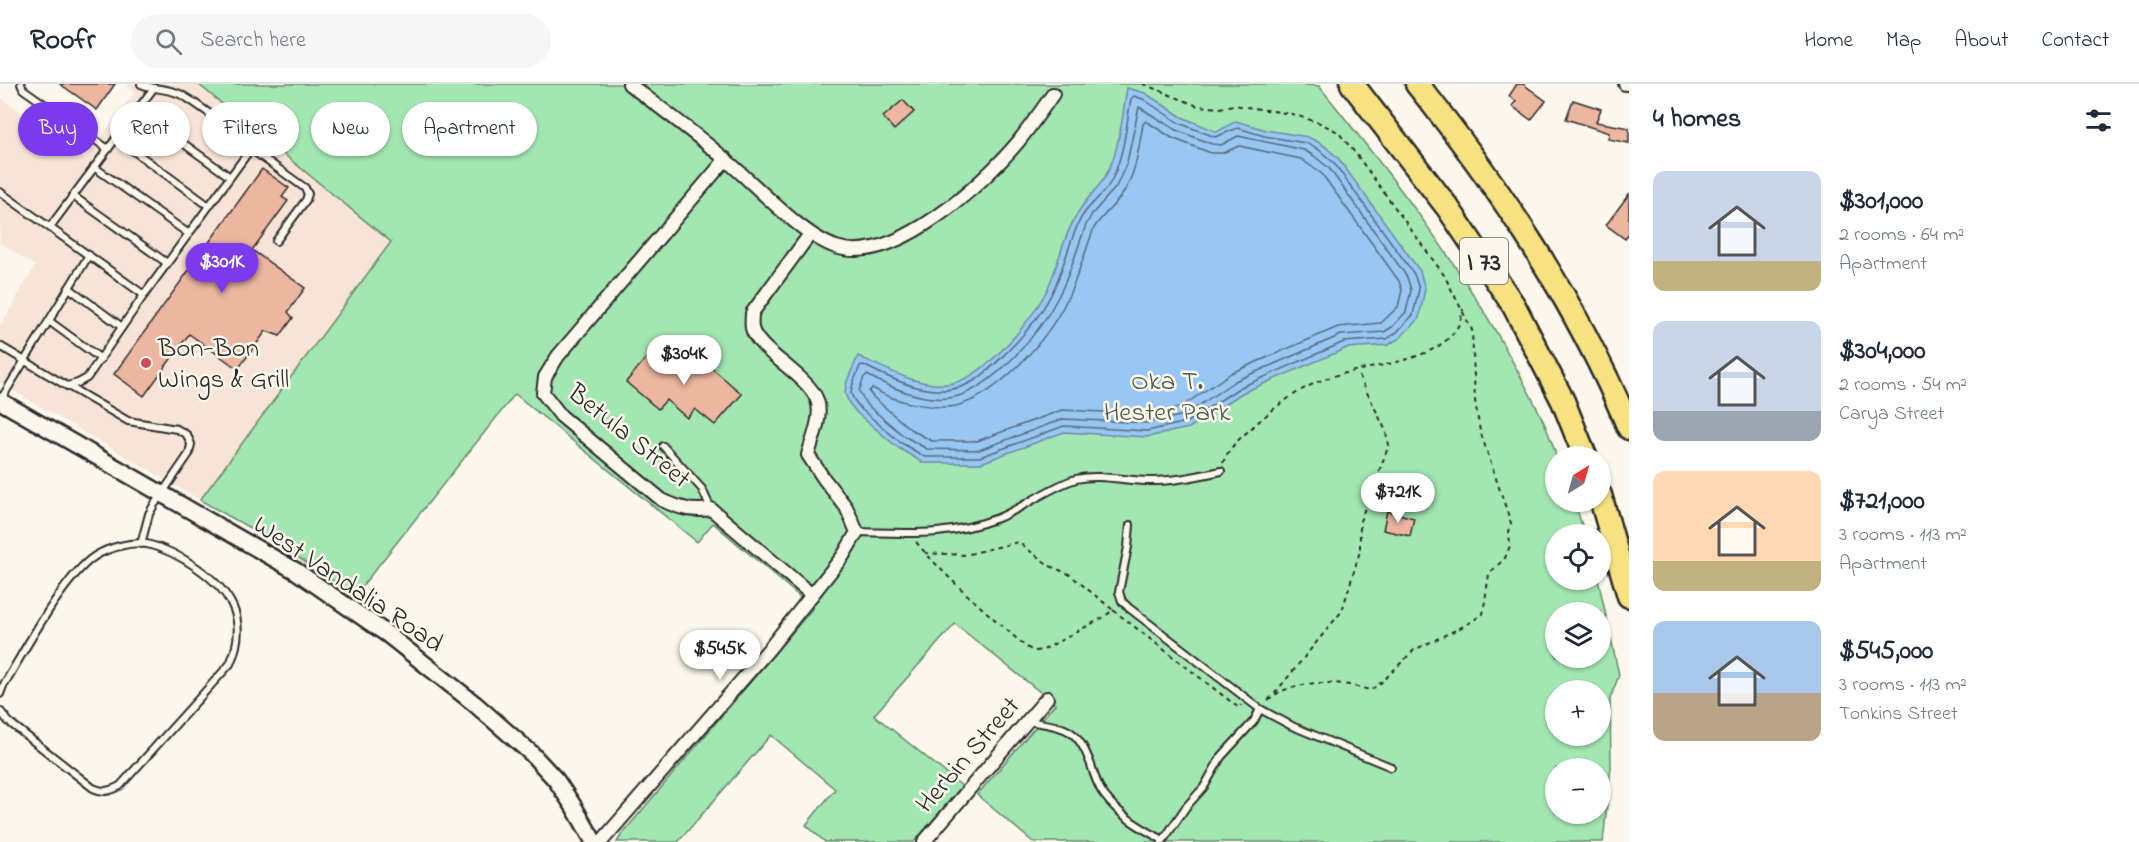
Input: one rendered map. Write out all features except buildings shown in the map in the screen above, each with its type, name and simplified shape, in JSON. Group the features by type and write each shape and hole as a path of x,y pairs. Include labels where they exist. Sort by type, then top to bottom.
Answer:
{"highway":[{"name":"I 73","path":"1352,84 1448,208 1514,306 1563,400 1581,446"},
{"name":"I 73","path":"1417,84 1504,199 1559,285 1607,375 1629,428"},
{"path":"1605,512 1629,596"}],"street":[{"path":"629,84 726,159 810,234 837,248 866,250 908,235 966,193 1017,143 1053,94"},
{"name":"Betula Street","path":"726,159 558,356 545,377 543,393 561,416 662,500 681,509 698,511 711,509 812,595"},
{"path":"601,842 769,649 843,556 857,532 846,507 808,455 818,415 817,400 804,383 760,342 752,329 752,314 810,234"},
{"name":"West Vandalia Road","path":"0,401 296,571 387,634 475,704 531,753 556,780 594,842"},
{"name":"Herbin Street","path":"924,842 1047,698"}],"lane":[{"path":"21,84 23,89 108,149"},
{"path":"141,84 153,89 181,94 202,109"},
{"path":"143,102 153,89"},
{"path":"50,228 110,146"},
{"path":"190,148 230,177"},
{"path":"141,156 209,206"},
{"path":"67,386 87,378 144,295 246,156"},
{"path":"261,156 305,188 308,194 276,241"},
{"path":"94,167 189,234"},
{"path":"0,192 144,295"},
{"path":"73,196 167,264"},
{"path":"0,401 89,255"},
{"path":"69,288 122,327"},
{"path":"49,321 100,359"},
{"path":"0,346 128,421 177,429 187,435 191,444 189,454 149,513 141,544"},
{"path":"663,447 702,489 711,509"},
{"path":"857,532 934,534 953,531 998,518 1063,483 1078,478 1153,481 1221,471"},
{"path":"1130,525 1120,584 1122,601 1260,709 1292,726 1391,767"},
{"path":"0,694 62,592 82,566 96,555 116,547 146,544 180,557 205,573 223,591 233,607 238,626 236,652 230,664 120,786 111,791 105,792 93,788 9,722 0,711"},
{"path":"1028,721 1058,726 1076,735 1085,747 1103,794 1128,821 1163,841 1186,807 1204,787 1221,757 1254,721 1260,709"}],"path":[{"path":"1143,84 1198,106 1220,108 1234,105 1292,114 1320,123 1338,132 1444,275 1472,330 1475,401 1480,431 1511,523 1510,546 1505,558 1489,574 1483,614 1466,625 1414,650 1371,690 1330,683 1311,684 1275,693"},
{"path":"1221,471 1227,453 1269,412 1329,377 1409,359 1438,346 1451,336 1459,325 1463,309"},
{"path":"1260,709 1342,611 1360,551 1360,521 1389,445 1385,429 1357,372"},
{"path":"908,533 962,591 1026,647 1034,651 1043,650 1113,610"},
{"path":"925,553 965,555 1018,542 1050,566 1069,574 1239,708 1246,698"}],"shaded area":[{"path":"125,84 198,84 220,102 202,102 202,156 286,156 392,242 200,500 0,383 0,327 35,266 0,243 0,97 18,110 18,156 81,156 85,159 87,156 98,156 98,142 110,126 110,156 190,156 190,102 128,102 135,92"}],"green space":[{"name":"Oka T. Hester Park","path":"198,84 1297,84 1319,86 1424,221 1472,292 1515,366 1547,430 1553,446 1545,446 1545,512 1578,512 1582,524 1545,524 1545,590 1600,590 1603,602 1545,602 1545,668 1611,668 1611,638 1619,675 1611,696 1611,680 1545,680 1545,746 1611,746 1611,758 1545,758 1545,824 1605,824 1603,842 1033,842 977,795 1055,704 955,624 874,715 962,786 914,842 825,842 806,825 835,789 771,735 678,842 617,842 813,608 713,523 697,542 515,394 355,595 273,541 200,500 391,242 286,156 299,156 299,102 220,102"}],"water":[{"path":"1127,88 1145,93 1182,117 1217,132 1236,121 1266,130 1308,137 1322,144 1338,158 1420,271 1425,289 1419,318 1400,338 1388,345 1347,348 1242,393 1189,428 1147,437 1064,432 981,463 923,463 897,447 857,413 849,403 845,393 847,381 858,356 904,377 941,384 953,383 966,378 993,359 1019,332 1039,304 1054,273 1071,225 1110,168 1122,124"}],"place":[{"name":"Bon-Bon Wings & Grill","path":"146,363"}]}
